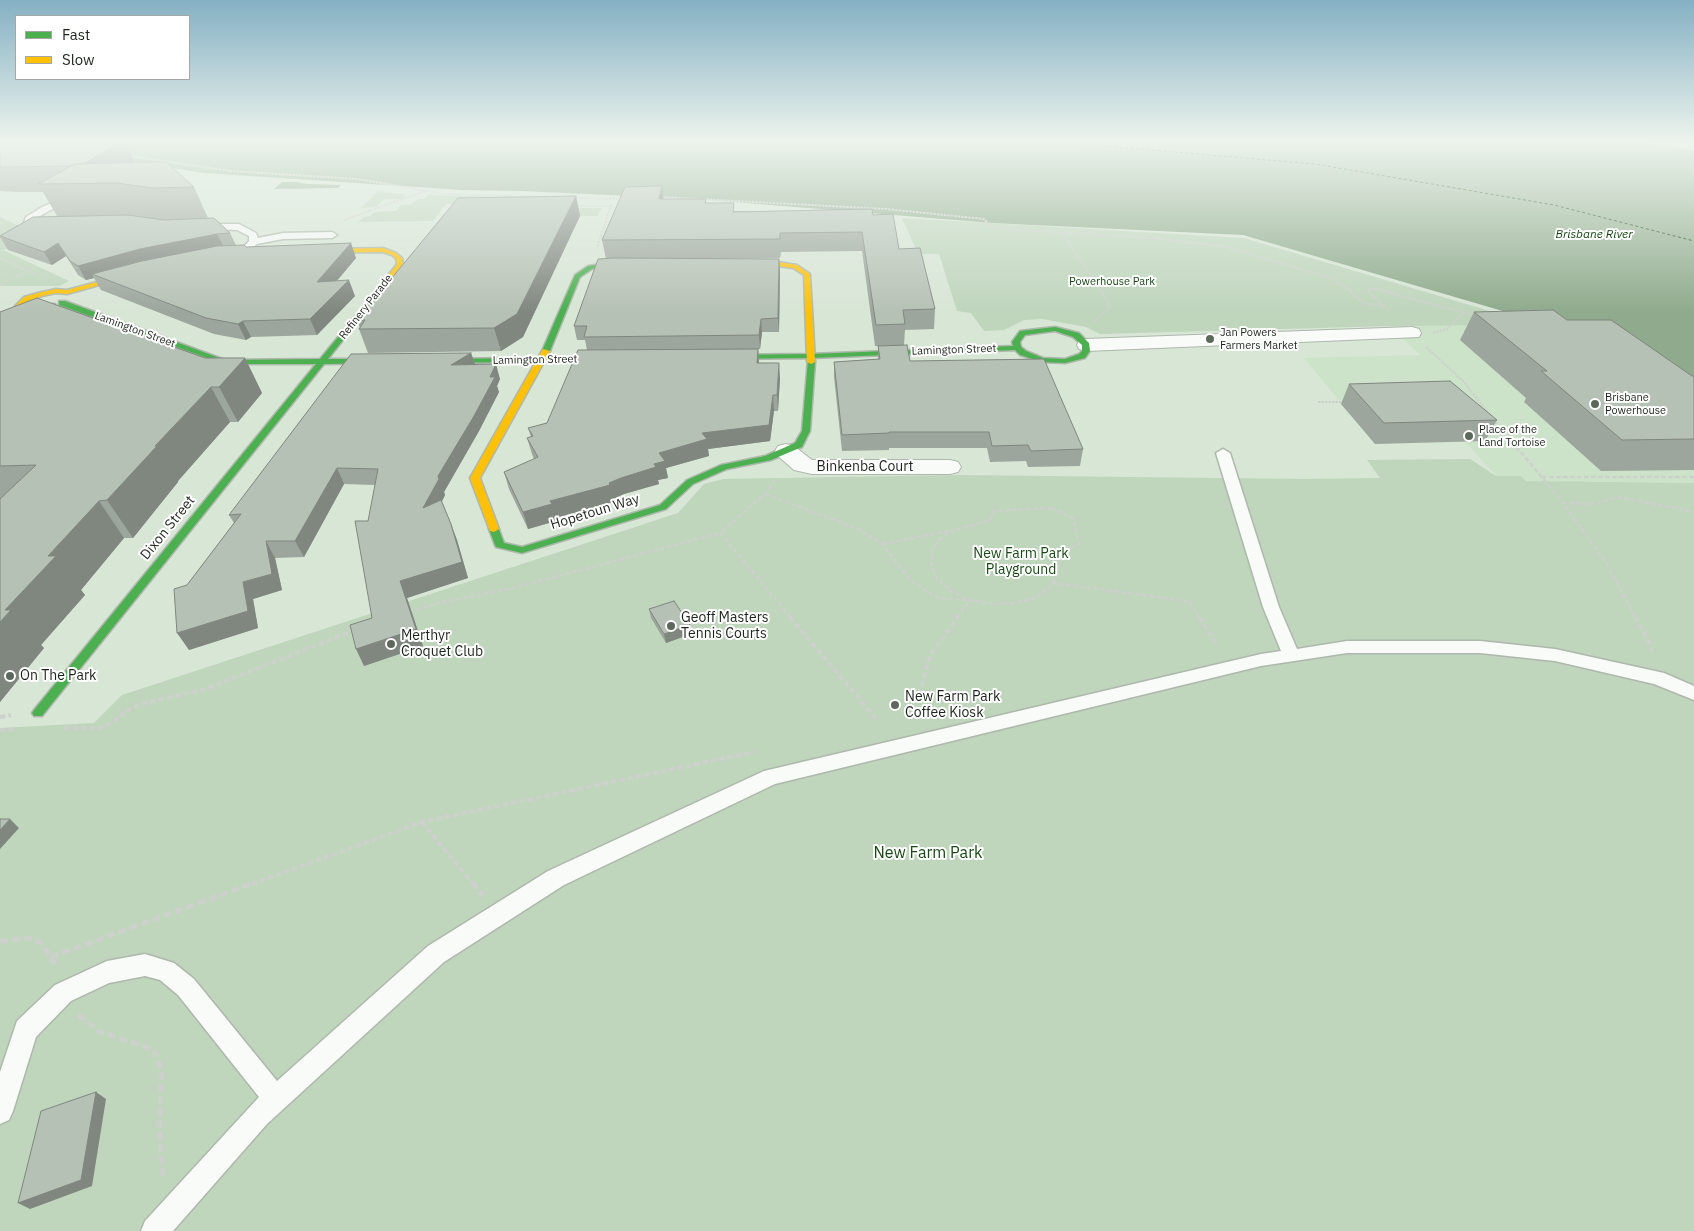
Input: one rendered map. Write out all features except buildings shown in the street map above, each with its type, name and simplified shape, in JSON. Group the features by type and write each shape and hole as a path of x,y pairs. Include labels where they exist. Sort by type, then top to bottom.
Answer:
{"street":[{"name":"Refinery Parade","path":"305,252 383,250 399,258 400,264 322,362"},
{"path":"239,253 267,252"},
{"name":"Hopetoun Way","path":"542,360 475,478 500,545 522,550 663,507 690,482 724,467 768,458 786,451 799,445 806,432 810,356 807,274 795,266 778,264 643,264 590,267"},
{"path":"542,360 578,276 590,267"},
{"path":"15,322 29,304 48,292 65,298 148,270"},
{"name":"Lamington Street","path":"65,298 224,362 392,361"},
{"path":"9,299 29,304"},
{"name":"Lamington Street","path":"712,357 810,356 1017,348 1031,357 1060,361 1082,356 1086,351 1086,345 1076,335 1055,329 1043,329 1032,330 1018,337 1016,342 1017,348"},
{"path":"1086,345 1412,333"},
{"name":"Lamington Street","path":"422,361 623,358"},
{"name":"Dixon Street","path":"38,713 322,362"},
{"name":"Binkenba Court","path":"786,451 802,465 812,467 950,467"}],"lane":[{"path":"52,224 32,225 28,222 29,219 45,209 77,203"},
{"path":"195,227 239,227 253,235 254,242"},
{"path":"239,253 254,242 282,236 332,235"},
{"path":"1223,453 1271,607 1291,655"},
{"path":"161,1225 258,1115 436,954 556,878 770,777 1262,660 1347,647 1480,646 1555,656 1658,678 1694,693"},
{"path":"0,1112 26,1030 63,993 72,988 107,972 145,965 166,971 186,987 276,1099"}],"path":[{"path":"376,210 411,197"},
{"path":"576,197 622,199"},
{"path":"670,197 849,206 984,219 991,226 1000,229 1151,238 1227,247 1332,279 1346,287 1364,304 1381,304"},
{"path":"590,267 613,199"},
{"path":"568,206 611,206"},
{"path":"1061,232 1109,303 1110,308 1091,323"},
{"path":"0,258 36,275"},
{"path":"0,285 28,272"},
{"path":"1480,317 1376,289 1369,289 1369,292 1381,304 1463,380 1475,398 1562,502 1605,561 1620,588 1648,640 1658,678"},
{"path":"1454,323 1464,313"},
{"path":"1468,398 1475,398"},
{"path":"1318,402 1348,401"},
{"path":"1484,430 1502,430"},
{"path":"1480,439 1486,445"},
{"path":"1542,476 1694,477"},
{"path":"402,615 438,603 513,588 675,543 720,533 765,494 852,527 882,544 911,581 938,598 993,604 1015,603 1035,598 1050,588 1057,576 1058,563 1062,552 1079,544 1073,518 1051,508 994,511 990,520 952,531 882,544"},
{"path":"1562,502 1594,504 1618,497 1694,512"},
{"path":"952,531 939,540 932,551 931,565 937,579 951,591 970,600"},
{"path":"720,533 878,720"},
{"path":"1052,583 1189,601 1216,644"},
{"path":"915,710 930,654 970,600"},
{"path":"60,728 100,728 114,722 128,710 141,704 205,689 357,630"},
{"path":"0,730 20,729"},
{"path":"51,957 422,822 754,752"},
{"path":"422,822 482,896"},
{"path":"0,941 29,938 41,943 72,988 74,1012 99,1031 154,1050 162,1072 159,1126 161,1225"}],"shaded area":[{"path":"1537,325 1694,399 1694,483 1526,481 1521,476 1496,476 1466,442 1375,444 1304,358 1420,355 1390,326"}],"green space":[{"path":"372,197 403,197 384,199 376,207 361,208"},
{"path":"426,197 549,198 543,208 601,208 598,216 561,216 468,204 446,204 433,221 358,222 374,212 396,211 401,205 410,205 418,199"},
{"path":"0,217 43,237 3,250 69,281 59,286 0,286"},
{"name":"Powerhouse Park","path":"902,218 1244,238 1537,325 1390,326 1100,334 1086,327 1042,319 1024,320 1004,330 984,331 971,313 957,311 939,254 918,254"},
{"name":"New Farm Park","path":"1470,459 1496,476 1521,476 1526,481 1694,483 1694,1231 0,1231 0,728 94,723 122,695 678,513 704,484 723,479 957,475 1305,479 1380,478 1367,460"}],"water":[{"name":"Brisbane River","path":"663,197 1694,197 1694,395 1506,312 1243,235 992,223"}],"ferry route":[{"path":"1510,197 1554,205 1694,241"}],"traffic: fast":[{"path":"546,351 577,276 590,267 615,264"},
{"path":"38,713 382,287"},
{"path":"62,303 224,362 382,361"},
{"path":"722,357 811,356 1017,348 1023,353 1042,360 1065,361 1082,356 1086,351 1086,345 1076,335 1055,329 1023,333 1016,342 1017,348"},
{"path":"437,361 612,359"},
{"path":"494,529 500,545 522,550 663,507 690,482 724,467 768,458 799,445 806,431 811,362"}],"traffic: slow":[{"path":"317,251 383,250 394,254 399,258 400,264 382,287"},
{"path":"615,264 778,264 795,266 807,274 811,362"},
{"path":"52,306 31,310 19,306 27,299 40,294 56,291 67,292 134,274"},
{"path":"494,529 475,478 546,351"}],"place":[{"name":"Jan Powers Farmers Market","path":"1210,339"},
{"name":"Brisbane Powerhouse","path":"1595,404"},
{"name":"Place of the Land Tortoise","path":"1469,436"},
{"name":"Geoff Masters Tennis Courts","path":"671,626"},
{"name":"Merthyr Croquet Club","path":"391,644"},
{"name":"On The Park","path":"10,676"},
{"name":"New Farm Park Coffee Kiosk","path":"895,705"}],"park label":[{"name":"New Farm Park Playground","path":"1021,562"}]}
